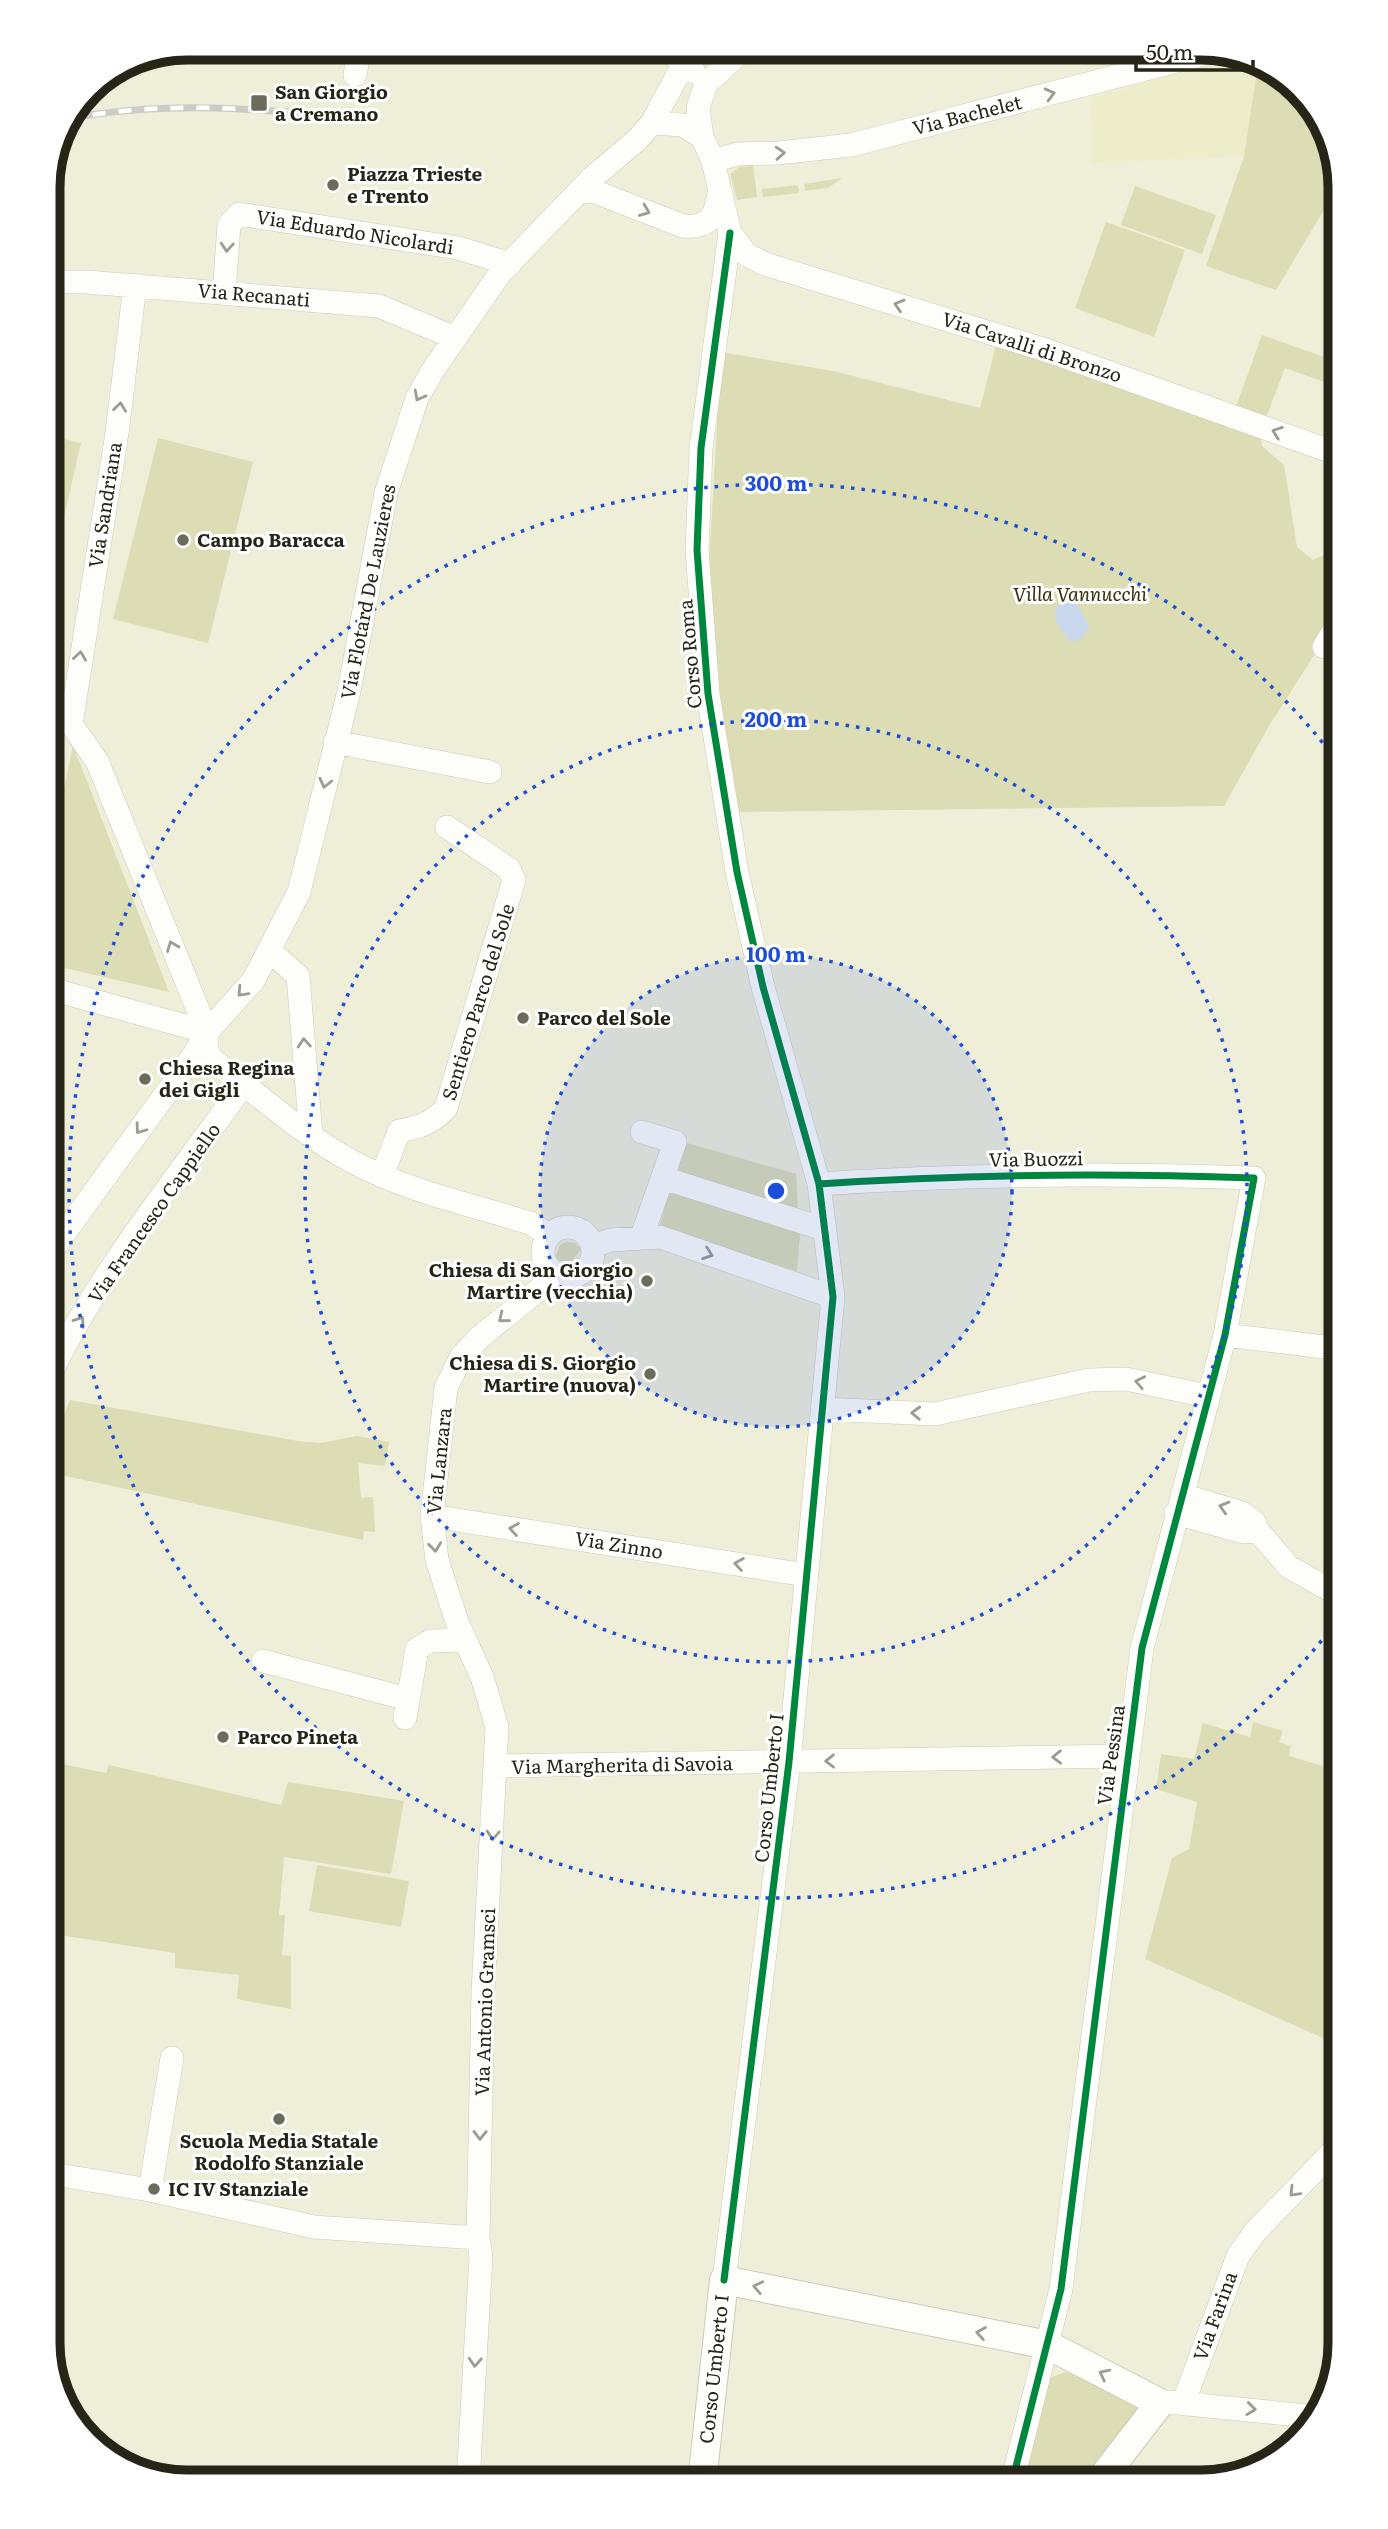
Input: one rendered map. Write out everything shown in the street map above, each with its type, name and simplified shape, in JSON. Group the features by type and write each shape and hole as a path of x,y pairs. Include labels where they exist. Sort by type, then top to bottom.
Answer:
{"main road":[{"path":"724,2280 1048,2345 1172,2402 1110,2470"},
{"name":"Corso Umberto I","path":"703,2470 724,2280"}],"street":[{"path":"355,75 357,60"},
{"path":"615,200 610,176 617,158 652,123 684,60"},
{"path":"689,60 706,84"},
{"path":"730,233 713,161 702,136 698,108 706,84 732,60"},
{"name":"Via Bachelet","path":"713,161 737,154 778,153 851,145 1180,60"},
{"path":"652,123 683,125 702,136"},
{"name":"Via Flotard De Lauzieres","path":"60,1239 194,1055 207,1032 253,981 299,892 349,691 386,493 413,408 455,338 510,264 604,166 617,158"},
{"path":"580,192 593,191 683,226 696,227 707,224 713,218 719,194"},
{"name":"Via Eduardo Nicolardi","path":"224,293 229,225 239,214 458,248 510,264"},
{"name":"Via Cavalli di Bronzo","path":"730,233 747,255 768,265 1046,350 1328,450"},
{"name":"Corso Roma","path":"730,233 701,448 697,550 708,694 737,872 763,987 819,1184 833,1297"},
{"name":"Via Recanati","path":"60,282 135,285 379,306 455,338"},
{"name":"Via Sandriana","path":"71,724 117,433 135,285"},
{"path":"1324,647 1328,640"},
{"path":"60,721 71,724 97,761 207,1032 208,1052 244,1084 311,1135 382,1176 530,1223 549,1235"},
{"path":"335,742 490,772"},
{"name":"Sentiero Parco del Sole","path":"382,1176 399,1130 424,1126 435,1120 446,1108 514,880 509,869 447,827"},
{"path":"270,951 298,976 311,1135"},
{"path":"60,992 207,1032"},
{"name":"Via Francesco Cappiello","path":"60,1354 122,1256 244,1084"},
{"path":"642,1132 675,1142 642,1237"},
{"name":"Via Buozzi","path":"819,1184 917,1177 1135,1174 1254,1178"},
{"path":"663,1178 824,1229"},
{"name":"Via Pessina","path":"1015,2470 1061,2289 1126,1756 1142,1648 1225,1335 1254,1178"},
{"path":"569,1226 580,1229 588,1236 593,1246 592,1260 584,1272 571,1278 557,1275 544,1262 542,1252 549,1235 569,1226"},
{"path":"593,1246 611,1240 660,1237 833,1297"},
{"name":"Via Lanzara","path":"497,1766 498,1727 482,1677 465,1640 437,1560 432,1516 446,1388 461,1357 480,1337 557,1275"},
{"name":"Corso Umberto I","path":"724,2280 789,1762 833,1297"},
{"path":"1225,1335 1328,1347"},
{"path":"822,1409 935,1414 1089,1381 1126,1379 1207,1396"},
{"path":"1179,1504 1243,1532 1258,1531 1289,1567 1328,1589"},
{"name":"Via Zinno","path":"432,1516 806,1575"},
{"path":"263,1661 406,1709 416,1649 430,1641 465,1640"},
{"name":"Via Margherita di Savoia","path":"497,1766 1126,1756"},
{"name":"Via Antonio Gramsci","path":"469,2469 481,2256 478,2238 483,1992 497,1766"},
{"path":"150,2190 172,2058"},
{"name":"Via Farina","path":"1172,2402 1238,2256 1255,2232 1328,2156"},
{"path":"60,2176 150,2190 314,2227 478,2238"},
{"path":"1172,2402 1305,2416"}],"shaded area":[{"path":"1220,61 1257,73 1244,156 1092,163 1091,98"}],"green space":[{"path":"1257,73 1279,86 1302,109 1319,138 1328,178 1328,203 1276,290 1206,266 1244,156"},
{"path":"753,166 757,197 737,200 730,174 739,167"},
{"path":"842,178 828,188 805,191 804,184"},
{"path":"798,185 799,193 763,197 762,189"},
{"path":"1135,186 1216,215 1202,254 1121,225"},
{"path":"1106,222 1185,250 1154,337 1075,308"},
{"path":"1262,335 1328,358 1328,383 1285,368 1265,420 1235,409"},
{"name":"Villa Vannucchi","path":"996,345 1260,433 1262,446 1284,465 1297,547 1313,560 1328,553 1328,633 1269,726 1224,806 737,812 720,712 708,582 721,352 833,371 980,408"},
{"path":"60,438 81,443 60,535"},
{"name":"Campo Baracca","path":"158,438 253,462 208,643 113,619"},
{"path":"73,745 169,992 60,967 60,809"},
{"path":"687,1143 796,1174 798,1211 676,1173"},
{"path":"673,1190 797,1230 800,1235 797,1271 659,1229 668,1196"},
{"path":"566,1242 575,1243 581,1249 572,1261 559,1261 556,1256 560,1245"},
{"path":"70,1400 298,1441 321,1443 357,1436 389,1442 385,1466 358,1463 361,1498 373,1497 375,1532 364,1531 363,1540 60,1475 60,1426"},
{"path":"1253,1722 1283,1731 1279,1742 1291,1746 1289,1756 1328,1767 1328,2040 1145,1959 1172,1858 1189,1849 1197,1802 1156,1789 1161,1754 1194,1759 1203,1723 1250,1737"},
{"path":"60,1764 106,1773 109,1765 281,1805 288,1782 404,1801 391,1874 284,1857 279,1915 285,1915 282,1955 291,1956 291,2009 237,1999 239,1975 175,1968 175,1953 60,1935"},
{"path":"317,1865 409,1881 401,1927 309,1911"},
{"path":"1066,2372 1137,2404 1140,2411 1094,2470 1022,2470 1049,2378"}],"water":[{"path":"1075,601 1090,627 1078,641 1070,642 1057,624 1055,609 1061,603"}],"railway":[{"path":"81,117 141,110 214,108 361,118"}],"cycle path":[{"path":"724,2280 789,1762 833,1297 819,1184 763,987 737,872 708,694 697,550 701,448 730,233"},
{"path":"819,1184 1036,1175 1254,1178 1225,1335 1142,1648 1061,2289 1015,2470"}],"place":[{"name":"San Giorgio a Cremano","path":"259,103"},
{"name":"Piazza Trieste e Trento","path":"333,185"},
{"name":"Campo Baracca","path":"183,540"},
{"name":"Parco del Sole","path":"523,1018"},
{"name":"Chiesa Regina dei Gigli","path":"145,1079"},
{"name":"Chiesa di San Giorgio Martire (vecchia)","path":"647,1281"},
{"name":"Chiesa di S. Giorgio Martire (nuova)","path":"650,1374"},
{"name":"Parco Pineta","path":"223,1737"},
{"name":"Scuola Media Statale Rodolfo Stanziale","path":"279,2119"},
{"name":"IC IV Stanziale","path":"154,2189"}]}
